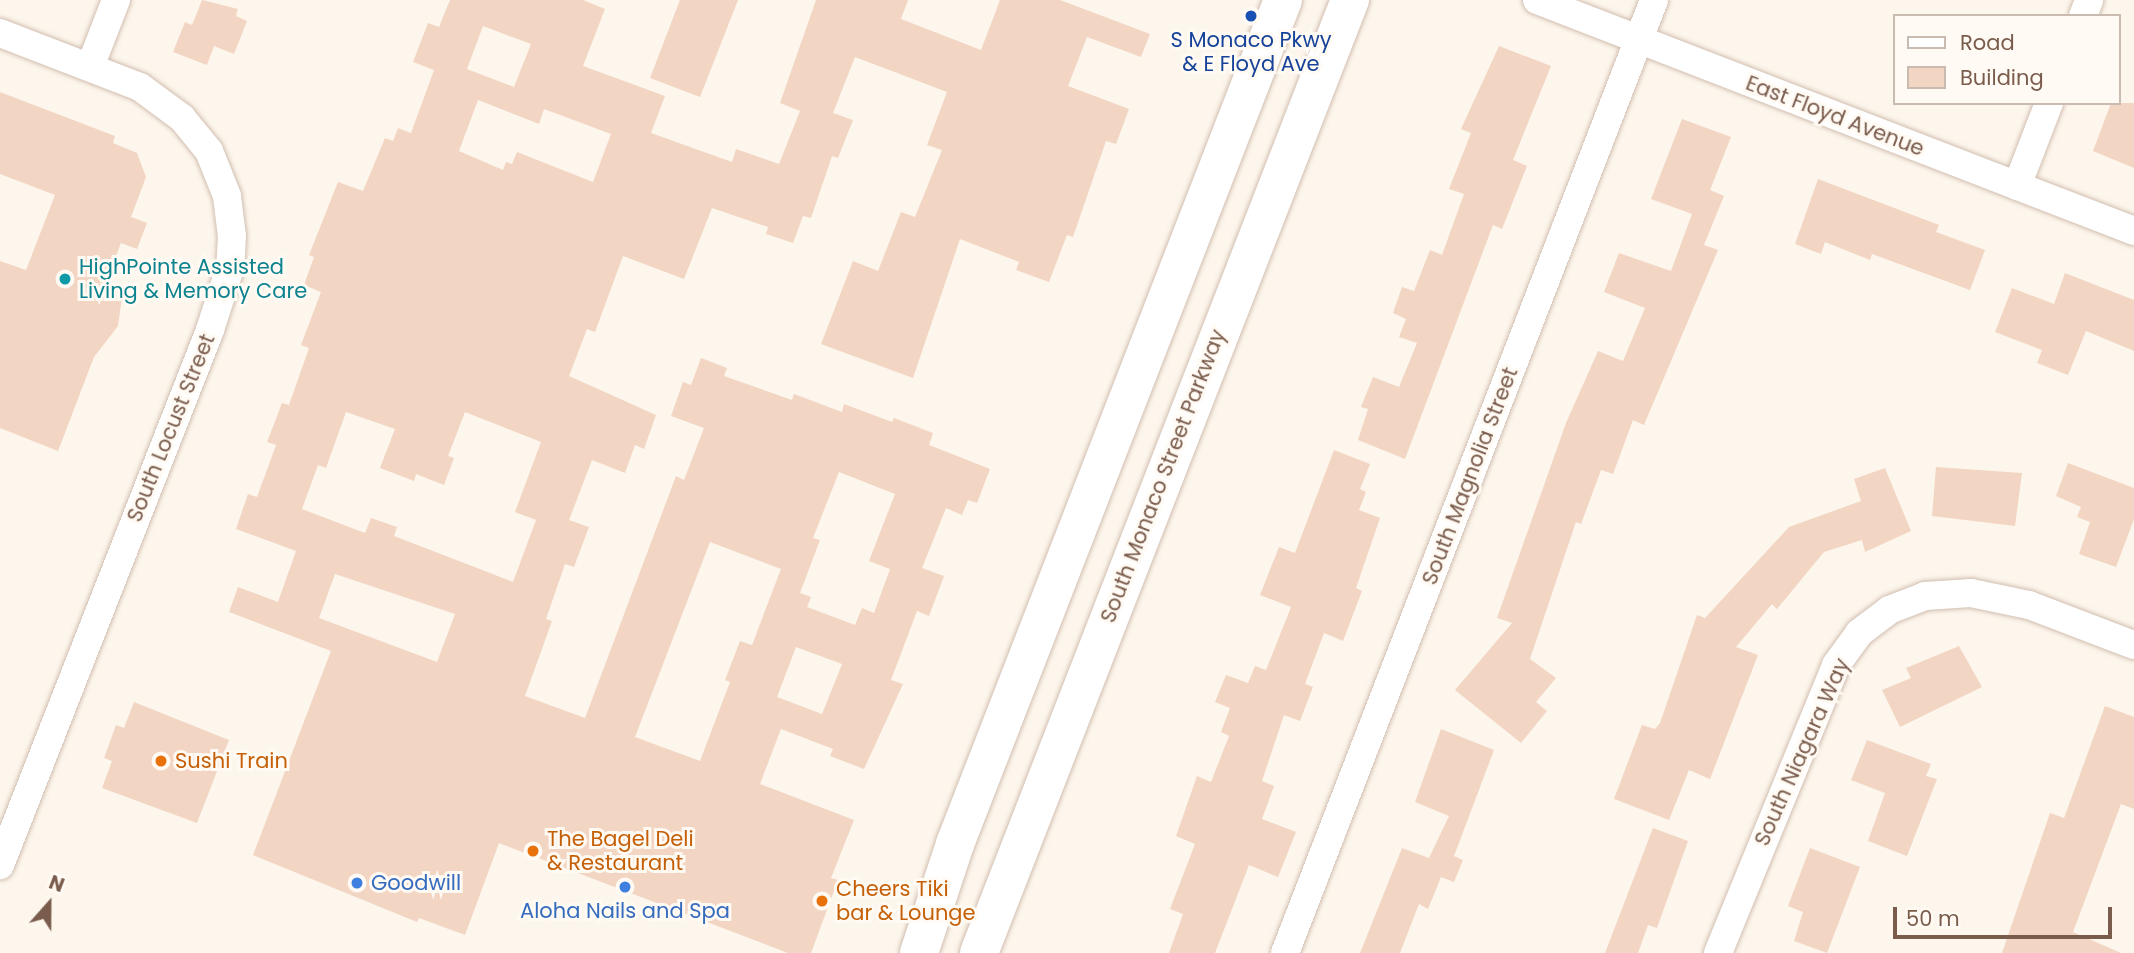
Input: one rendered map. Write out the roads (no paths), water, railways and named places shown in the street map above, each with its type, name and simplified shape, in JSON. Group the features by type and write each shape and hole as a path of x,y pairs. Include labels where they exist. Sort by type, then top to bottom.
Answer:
{"main road":[{"path":"919,953 955,844 1283,0"},
{"name":"South Monaco Street Parkway","path":"979,953 1350,0"}],"street":[{"path":"90,67 116,0"},
{"name":"East Floyd Avenue","path":"1537,0 2134,231"},
{"name":"South Magnolia Street","path":"1285,953 1654,0"},
{"name":"South Locust Street","path":"0,33 90,67 157,99 187,123 209,151 227,195 230,268 0,865"},
{"path":"2017,186 2048,105"},
{"name":"South Niagara Way","path":"1718,953 1836,665 1859,633 1889,610 1925,596 1971,593 2029,604 2134,645"}],"place":[{"name":"S Monaco Pkwy & E Floyd Ave","path":"1251,16"},
{"name":"HighPointe Assisted Living & Memory Care","path":"65,279"},
{"name":"Sushi Train","path":"161,761"},
{"name":"The Bagel Deli & Restaurant","path":"533,851"},
{"name":"Goodwill","path":"357,883"},
{"name":"Aloha Nails and Spa","path":"625,887"},
{"name":"Cheers Tiki bar & Lounge","path":"822,901"}]}
